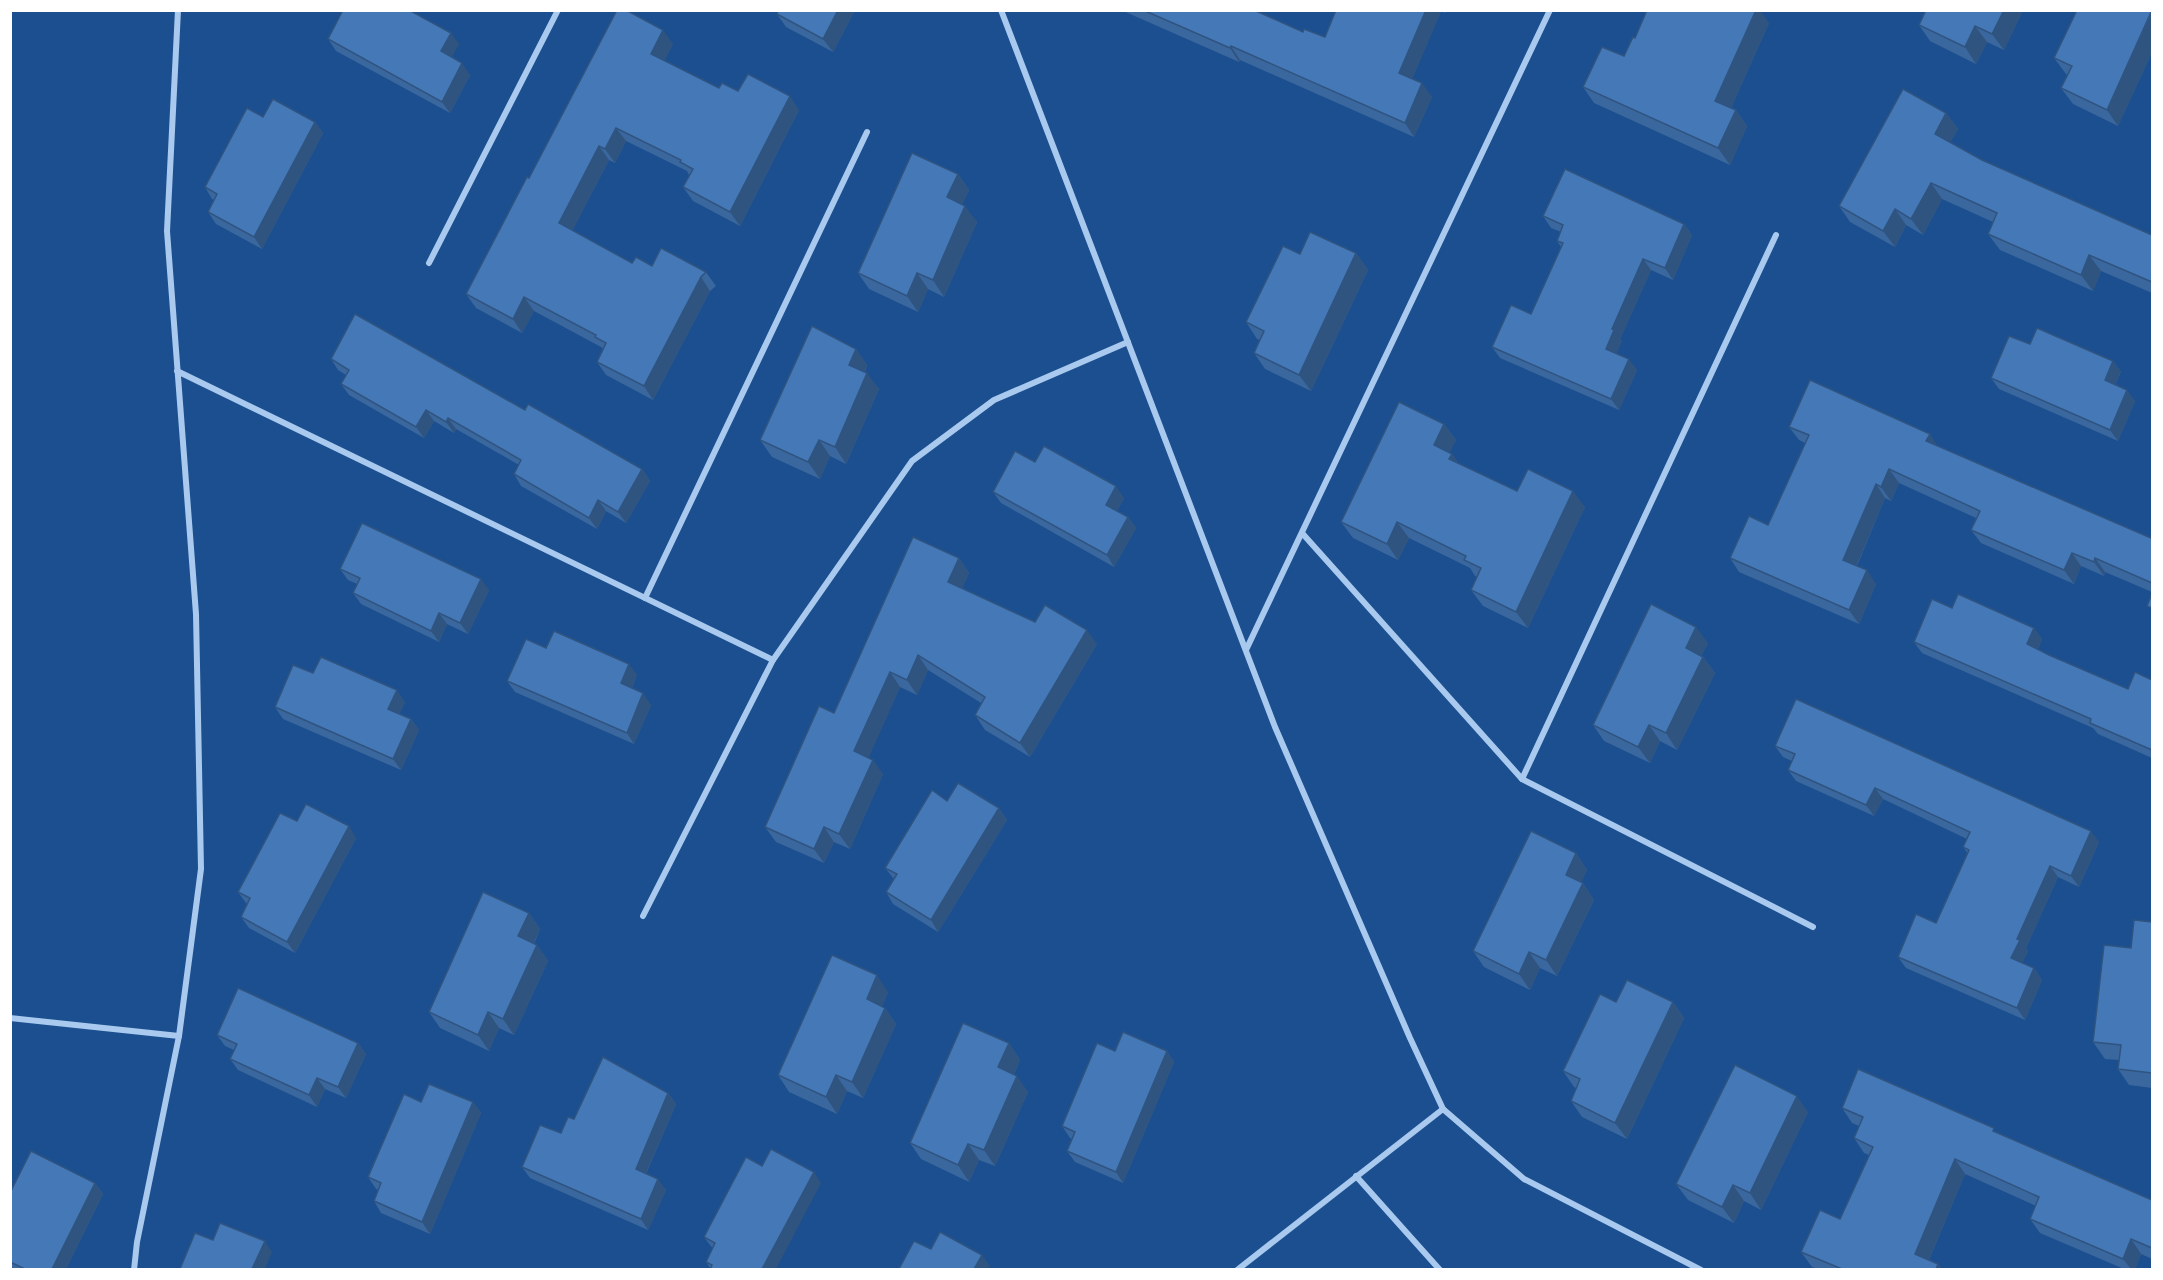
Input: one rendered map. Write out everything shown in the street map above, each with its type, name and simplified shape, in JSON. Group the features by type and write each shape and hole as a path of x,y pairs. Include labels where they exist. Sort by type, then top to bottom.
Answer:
{"street":[{"path":"134,1269 137,1242 179,1036 201,869 196,614 167,231 178,10"},
{"path":"429,263 558,10"},
{"path":"1001,10 1275,727 1443,1109 1524,1179 1701,1269"},
{"path":"1246,650 1550,10"},
{"path":"645,598 867,132"},
{"path":"1522,779 1776,235"},
{"path":"643,916 773,660 912,460 994,400 1128,342"},
{"path":"177,371 773,660"},
{"path":"1302,533 1522,779 1813,927"},
{"path":"10,1018 179,1036"},
{"path":"1237,1269 1443,1109"},
{"path":"1356,1176 1440,1269"}],"building":[{"path":"343,10 409,10 451,33 441,51 462,63 442,102 328,39"},
{"path":"617,10 626,10 663,30 651,54 719,88 722,83 738,91 748,74 790,96 730,212 683,187 693,169 680,162 681,160 616,128 605,149 599,146 559,223 632,263 636,257 652,266 661,248 706,272 701,277 644,386 597,362 606,343 595,337 596,335 524,297 513,319 466,294"},
{"path":"778,10 838,10 823,39 777,14"},
{"path":"1143,10 1254,10 1303,32 1304,29 1325,37 1336,10 1426,10 1399,73 1422,83 1405,123"},
{"path":"1647,10 1756,10 1715,101 1736,110 1718,148 1583,87 1602,47 1624,56"},
{"path":"1926,10 2004,10 1992,34 1975,26 1965,47 1919,25"},
{"path":"2077,10 2152,10 2107,110 2061,88 2072,66 2054,58"},
{"path":"1903,89 1946,113 1935,134 1982,160 2152,235 2152,282 2089,255 2081,275 1988,234 1997,213 1931,183 1911,219 1895,209 1883,231 1839,206"},
{"path":"273,99 315,122 254,237 208,212 217,194 205,187 247,108 263,117"},
{"path":"912,153 958,174 947,197 965,206 933,280 917,273 907,296 858,273"},
{"path":"1565,169 1684,224 1665,268 1643,259 1612,329 1614,330 1606,349 1629,359 1611,399 1492,347 1511,305 1531,314 1563,243 1557,241 1563,225 1543,216"},
{"path":"1310,232 1356,253 1299,375 1254,353 1264,331 1246,322 1283,246 1300,254"},
{"path":"355,314 525,410 528,404 642,469 618,512 598,500 589,518 514,474 521,460 448,418 446,422 426,410 416,427 341,384 349,370 331,359"},
{"path":"812,326 856,349 849,365 867,373 835,447 819,440 808,462 760,440"},
{"path":"2037,328 2113,361 2105,380 2127,390 2110,430 1991,378 2009,336 2030,344"},
{"path":"1810,380 1930,434 1926,441 2151,538 2152,536 2152,583 2095,558 2094,562 2072,553 2064,570 1971,530 1980,511 1889,469 1881,487 1876,484 1843,560 1867,570 1849,610 1730,558 1749,516 1768,525 1809,435 1789,427"},
{"path":"1399,402 1444,424 1434,445 1452,454 1449,459 1517,491 1528,469 1573,491 1516,612 1471,590 1481,568 1464,560 1466,556 1397,522 1387,544 1341,522"},
{"path":"1044,446 1116,486 1106,505 1128,517 1107,555 993,492 1015,451 1035,462"},
{"path":"362,523 481,579 460,623 439,613 431,631 353,593 360,578 340,569"},
{"path":"913,537 959,558 948,582 1035,622 1045,605 1087,630 1020,743 975,715 985,697 918,655 907,680 890,672 854,751 873,760 839,834 824,827 814,849 765,827 819,706 834,713"},
{"path":"1958,594 2034,628 2027,644 2049,655 2128,689 2135,672 2152,680 2152,750 2090,723 2091,719 1914,642 1932,599 1952,608"},
{"path":"2152,594 2152,608 2147,606"},
{"path":"1651,604 1696,627 1686,648 1703,657 1666,733 1649,725 1638,747 1593,725"},
{"path":"554,631 629,664 621,683 643,693 627,733 507,681 526,639 546,648"},
{"path":"321,657 397,690 388,709 411,719 393,759 275,707 293,665 313,673"},
{"path":"1796,699 2091,831 2071,876 2050,866 2017,939 2020,940 2011,958 2034,968 2017,1008 1898,957 1916,914 1936,923 1969,850 1963,847 1970,832 1875,788 1866,805 1788,770 1795,754 1775,746"},
{"path":"958,783 999,808 931,920 886,892 897,874 885,868 932,790 947,801"},
{"path":"306,804 349,826 287,942 241,917 250,898 238,892 280,813 297,821"},
{"path":"1531,831 1576,853 1566,875 1583,883 1546,960 1529,952 1519,974 1473,951"},
{"path":"483,892 529,913 518,936 537,945 503,1019 488,1012 478,1035 429,1012"},
{"path":"2134,920 2152,922 2152,1073 2118,1069 2121,1045 2093,1042 2104,945 2131,948"},
{"path":"832,955 877,975 867,999 885,1008 852,1082 836,1075 826,1097 778,1075"},
{"path":"1627,980 1673,1002 1615,1123 1571,1101 1580,1079 1563,1071 1600,994 1616,1002"},
{"path":"238,988 358,1043 338,1087 317,1078 309,1095 230,1059 237,1044 217,1035"},
{"path":"963,1023 1009,1043 998,1067 1017,1076 984,1150 968,1144 958,1165 910,1143"},
{"path":"1123,1032 1167,1051 1116,1172 1067,1151 1075,1132 1062,1126 1097,1043 1115,1051"},
{"path":"603,1057 668,1093 636,1169 658,1179 641,1219 522,1167 540,1125 561,1133 568,1117 574,1119"},
{"path":"1735,1065 1797,1096 1750,1193 1733,1185 1722,1207 1676,1184"},
{"path":"1858,1069 2152,1200 2152,1248 2131,1239 2123,1259 2030,1219 2039,1197 1955,1159 1915,1254 1938,1264 1936,1269 1842,1269 1801,1252 1820,1210 1840,1219 1873,1147 1854,1138 1863,1117 1842,1108"},
{"path":"429,1084 473,1102 422,1222 374,1201 381,1183 368,1177 404,1094 421,1102"},
{"path":"771,1149 814,1172 762,1269 710,1269 712,1265 706,1262 715,1243 704,1237 746,1157 762,1166"},
{"path":"31,1151 95,1183 52,1269 25,1269 10,1262 10,1193"},
{"path":"220,1223 265,1241 252,1269 180,1269 195,1233 213,1240"},
{"path":"940,1232 982,1255 974,1269 899,1269 914,1241 931,1249"}]}
